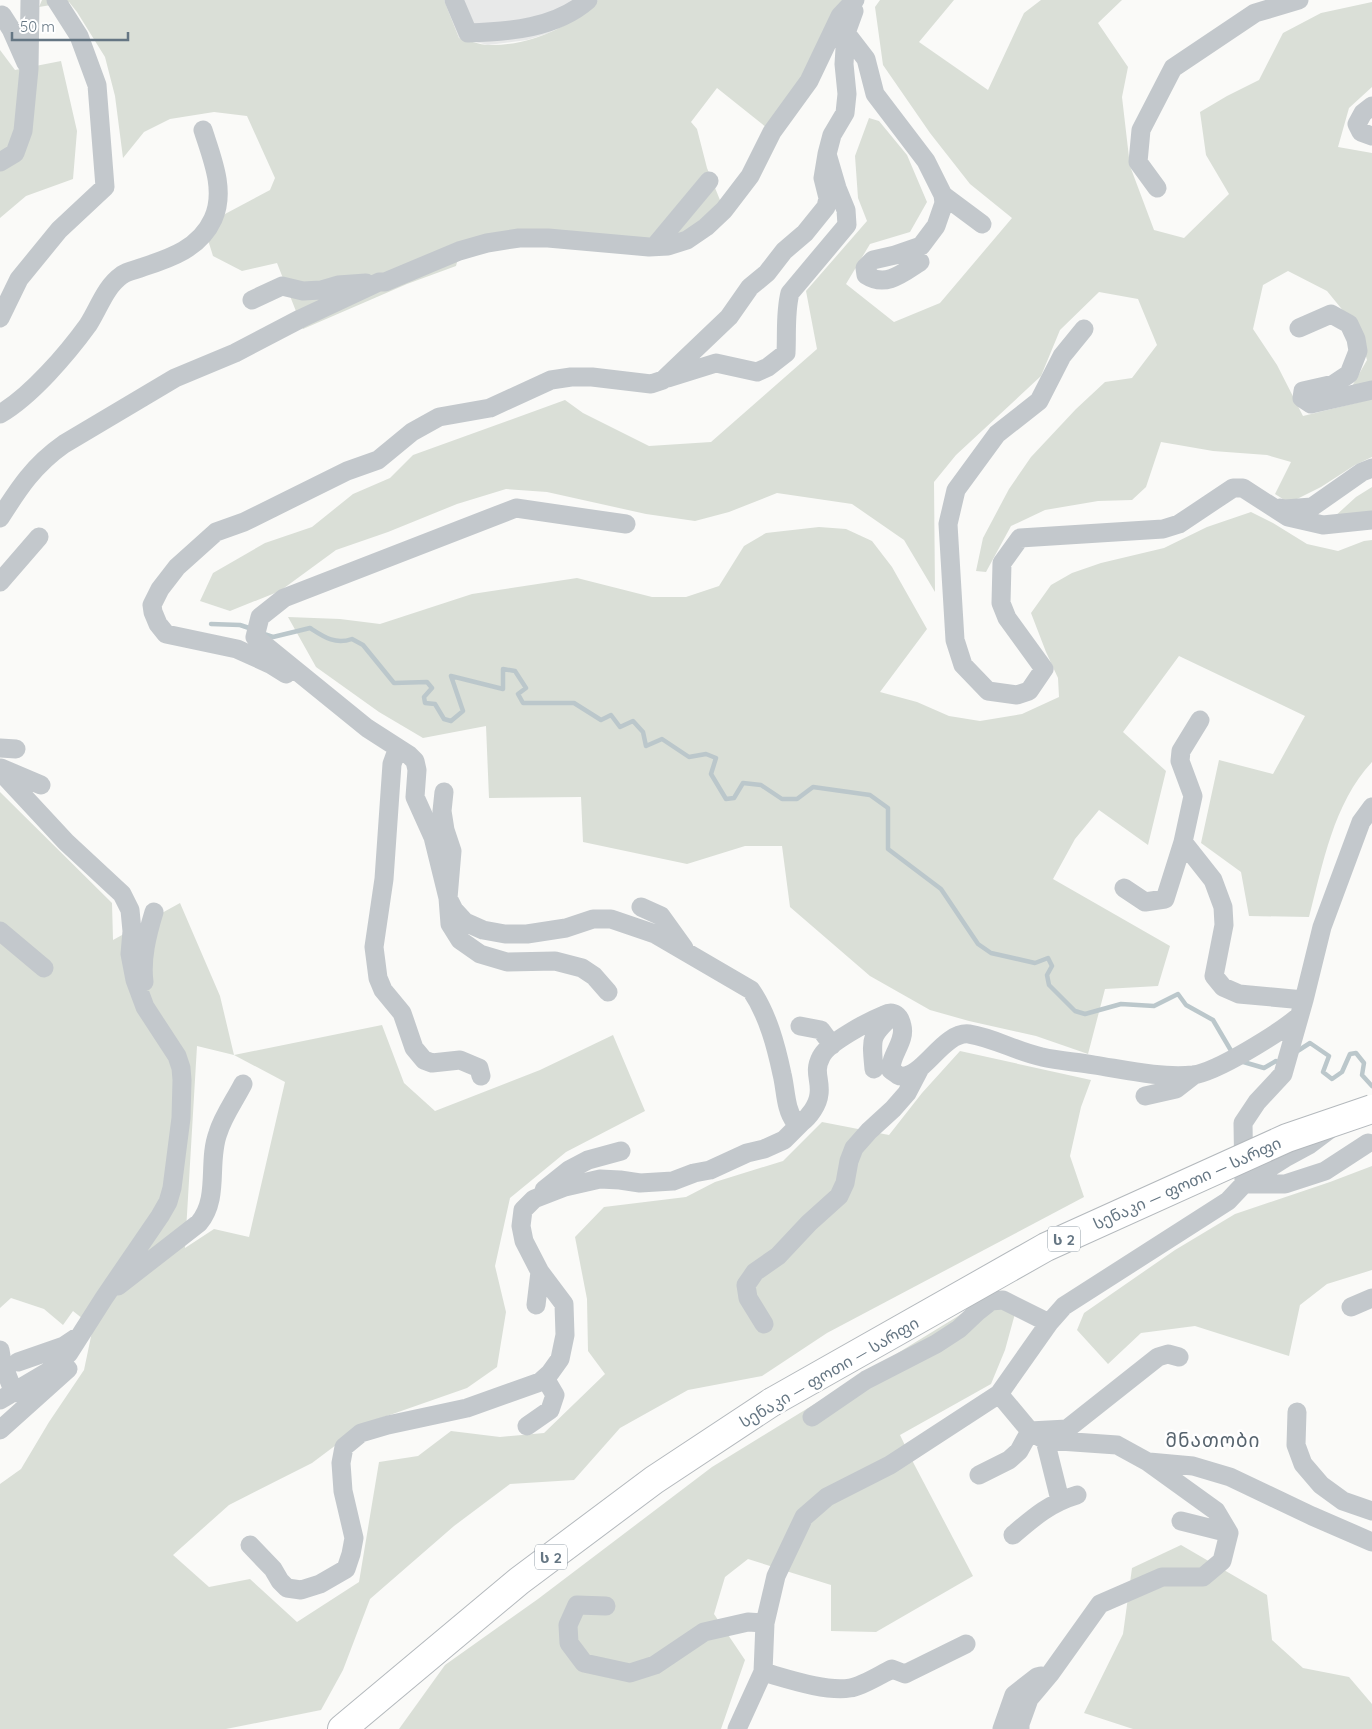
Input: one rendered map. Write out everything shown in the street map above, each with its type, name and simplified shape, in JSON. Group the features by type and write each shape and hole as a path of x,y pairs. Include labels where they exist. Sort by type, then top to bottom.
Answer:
{"highway":[{"name":"სენაკი — ფოთი — სარფი","path":"342,1729 519,1581 654,1480 772,1402 1046,1247 1287,1138 1372,1109"}],"street":[{"path":"0,162 15,153 23,131 28,69 30,0"},
{"path":"0,318 19,280 59,230 105,187 97,86 79,36 56,0"},
{"path":"454,0 468,33 498,33 545,24 576,10 588,0"},
{"path":"663,380 729,317 750,287 767,273 784,250 804,233 826,207 828,198 823,178 832,135 845,113 847,94 844,64 846,33 856,0"},
{"path":"252,300 282,286 304,292 338,285 385,282 469,248 487,243 548,238 668,246 687,240 706,227 724,210 750,176 772,132 809,81 840,16 856,0"},
{"path":"1157,188 1138,162 1141,130 1173,68 1255,13 1299,0"},
{"path":"2,15 11,29 28,69"},
{"path":"846,33 866,59 875,94 926,161 943,195 944,203 936,226 921,246 873,260 865,268 866,275 882,281 896,277 920,262"},
{"path":"1372,106 1362,113 1357,124 1361,132 1372,136"},
{"path":"0,414 39,382 57,362 86,327 108,288 123,274 186,251 206,232 214,218 219,193 216,169 203,130"},
{"path":"344,711 270,664 237,649 166,634 158,624 152,605 160,589 177,567 216,532 244,522 347,472 378,460 412,432 439,417 490,408 551,380 571,377 592,377 651,384 716,363 757,372 768,366 786,352 787,306 790,293 847,225 846,210 827,154"},
{"path":"654,246 709,181"},
{"path":"943,195 982,224"},
{"path":"0,518 21,484 34,468 64,444 175,378 235,353 300,319 379,282"},
{"path":"1298,328 1331,314 1350,324 1358,351 1349,374 1334,384 1302,391 1302,398 1311,404 1372,390"},
{"path":"1084,329 1062,356 1039,401 996,434 956,490 948,524 954,640 963,665 988,691 1017,695 1029,691 1044,669 1007,618 1000,603 1002,563 1020,538 1163,529 1179,524 1233,488 1243,488 1288,518 1323,525 1372,520"},
{"path":"1269,504 1285,509 1312,507 1362,472 1372,468"},
{"path":"608,992 594,976 582,968 555,961 507,962 480,954 460,940 450,924 448,898 434,837 415,797 417,770 415,761 409,754 366,728 344,711 255,637 260,617 284,598 516,508 626,524"},
{"path":"0,582 39,537"},
{"path":"1124,888 1145,902 1165,899 1183,842 1193,796 1180,761 1181,751 1200,720"},
{"path":"402,751 396,753 392,764 384,879 374,947 378,978 383,990 402,1013 414,1048 424,1060 432,1063 460,1060 480,1068 481,1076"},
{"path":"0,769 41,785"},
{"path":"0,769 66,842 122,894 130,910 132,931 130,954 135,980 145,1007 177,1056 182,1080 180,1118 172,1188 168,1202 69,1353 51,1370 5,1395 0,1350"},
{"path":"444,792 442,811 445,830 452,851 448,898 454,910 465,922 483,930 505,934 527,934 566,928 594,919 611,919 655,934 751,990 759,1002 773,1041 783,1076 789,1115 795,1122 801,1123"},
{"path":"1244,1184 1243,1123 1257,1102 1283,1074 1328,909 1362,822 1372,807"},
{"path":"1183,842 1214,880 1223,907 1224,925 1214,976 1223,987 1239,994 1301,1008"},
{"path":"641,907 662,916 685,951"},
{"path":"154,912 147,935 144,980 154,1022"},
{"path":"0,931 44,968"},
{"path":"534,1199 565,1187 600,1179 640,1183 673,1181 694,1173 710,1170 747,1153 764,1149 784,1140 808,1118 816,1104 819,1094 816,1070 825,1050 873,1019 888,1013 894,1013 899,1018 903,1028 891,1064 891,1070 899,1076 906,1076 920,1068 953,1038 966,1034 983,1037 1041,1057 1166,1075 1194,1074 1215,1068 1287,1027 1301,1008"},
{"path":"874,1069 871,1042 879,1028 894,1013"},
{"path":"800,1026 821,1030 832,1045"},
{"path":"764,1324 748,1298 746,1285 755,1272 778,1256 809,1223 839,1196 845,1183 849,1161 854,1148 907,1093 920,1068"},
{"path":"1145,1096 1176,1089 1194,1074"},
{"path":"104,1298 199,1223 206,1215 209,1205 214,1150 218,1132 243,1084"},
{"path":"737,1729 763,1672 765,1623 776,1576 804,1517 827,1497 890,1465 999,1394 1049,1323 1064,1306 1228,1201 1244,1184 1309,1145 1372,1098"},
{"path":"1244,1184 1285,1184 1325,1171 1368,1143"},
{"path":"250,1545 273,1569 287,1588 301,1590 320,1584 346,1568 352,1554 354,1538 343,1491 341,1463 344,1447 361,1433 388,1425 467,1408 540,1382 550,1373 560,1359 565,1335 564,1304 540,1272 524,1242 521,1226 523,1210 569,1170 588,1160 621,1151"},
{"path":"536,1305 540,1272"},
{"path":"1351,1307 1372,1298"},
{"path":"812,1417 866,1380 936,1344 959,1329 991,1301 1003,1300 1049,1323"},
{"path":"18,1362 64,1346 81,1335"},
{"path":"0,1430 70,1367 69,1353"},
{"path":"980,1475 1009,1460 1038,1435 1066,1429 1158,1357 1168,1354 1179,1357"},
{"path":"526,1426 550,1410 555,1395 545,1378"},
{"path":"999,1394 1038,1435 1068,1497 1038,1514 1013,1535"},
{"path":"1297,1412 1296,1445 1302,1464 1321,1485 1344,1501 1372,1511"},
{"path":"1020,1729 1029,1699 1050,1674 1100,1604 1162,1577 1203,1577 1222,1560 1229,1533 1216,1511 1148,1462 1117,1445 1038,1435"},
{"path":"1148,1462 1193,1466 1230,1477 1331,1525 1372,1542"},
{"path":"1331,1525 1344,1501"},
{"path":"1181,1521 1229,1533"},
{"path":"606,1606 577,1605 568,1625 569,1643 584,1663 630,1673 656,1665 704,1632 748,1622 765,1623"},
{"path":"763,1672 804,1683 852,1688 892,1669 905,1674 966,1644"},
{"path":"1002,1729 1014,1694 1037,1677 1050,1674"}],"shaded area":[{"path":"42,0 444,0 459,38 489,45 504,45 533,39 561,27 575,19 598,0 855,0 772,132 717,88 691,122 697,129 707,168 724,210 687,240 579,241 460,251 456,266 407,284 303,329 277,263 242,271 213,256 208,240 225,214 270,190 275,178 247,116 214,112 170,119 144,132 123,158 115,96 105,57 69,2 39,7"},
{"path":"444,0 598,0 585,13 549,33 527,40 488,45 459,38"},
{"path":"880,0 954,0 919,42 988,90 1024,13 1041,0 1122,0 1098,23 1128,67 1122,97 1130,166 1154,230 1184,238 1229,194 1206,155 1200,112 1259,80 1283,33 1321,13 1372,2 1372,87 1349,108 1338,147 1372,153 1372,381 1351,388 1367,360 1358,329 1327,291 1288,271 1263,285 1253,329 1277,365 1303,416 1372,399 1372,457 1355,465 1321,487 1289,503 1275,494 1291,462 1267,455 1213,451 1161,442 1146,487 1132,500 1098,501 1045,510 1011,526 986,572 976,571 983,538 1009,489 1031,457 1076,409 1105,382 1132,378 1157,345 1138,299 1099,292 1060,330 1041,376 956,455 934,482 935,592 904,540 852,504 777,493 729,512 695,521 646,514 547,492 506,489 457,504 388,532 336,550 280,591 230,611 200,601 213,573 265,543 312,527 353,494 390,478 413,455 565,400 583,413 649,446 711,442 817,349 806,291 867,221 858,198 855,156 869,118 879,121 907,155 927,202 910,232 870,244 846,284 894,322 940,303 1012,218 970,184 930,133 883,65 875,7"},
{"path":"0,50 15,70 61,61 77,131 73,179 26,196 0,218"},
{"path":"1372,487 1372,512 1333,518 1356,497"},
{"path":"1251,512 1307,544 1338,551 1364,541 1372,540 1372,762 1348,796 1331,835 1309,917 1249,916 1241,872 1201,843 1219,760 1273,774 1305,716 1179,656 1123,732 1166,771 1148,845 1099,810 1075,839 1053,879 1170,946 1158,986 1105,989 1088,1054 1036,1036 930,1010 870,976 790,907 782,846 745,846 687,864 583,842 581,797 489,798 486,726 423,738 379,712 316,667 288,617 340,619 380,624 472,594 577,578 652,597 686,597 719,586 744,546 766,533 819,527 846,529 872,541 892,567 927,629 880,692 917,702 949,716 980,721 1022,714 1059,697 1058,678 1031,613 1051,585 1072,573 1101,563 1164,548 1207,527"},
{"path":"0,792 112,903 113,940 180,903 220,996 234,1055 382,1025 404,1083 435,1111 540,1070 613,1035 645,1111 566,1152 510,1198 495,1266 506,1312 497,1367 467,1388 364,1424 312,1463 229,1505 173,1555 209,1587 250,1579 297,1622 359,1582 379,1462 418,1456 451,1431 500,1437 544,1433 605,1374 588,1351 587,1299 575,1237 604,1207 686,1197 715,1182 783,1161 822,1122 889,1135 922,1093 960,1051 1091,1080 1081,1107 1070,1156 1084,1197 827,1333 762,1376 688,1390 620,1428 574,1480 510,1484 454,1526 370,1599 343,1670 321,1710 226,1729 0,1729 0,1484 21,1469 49,1422 84,1370 93,1327 73,1311 63,1325 44,1309 11,1298 0,1308","holes":["197,1046 234,1055 285,1082 249,1237 214,1229 185,1248"]},
{"path":"1372,1166 1372,1270 1327,1284 1300,1305 1289,1356 1195,1326 1141,1333 1108,1364 1077,1330 1084,1313 1175,1250 1235,1214"},
{"path":"999,1291 1019,1299 1005,1350 991,1384 900,1435 973,1576 876,1632 831,1631 831,1585 748,1559 725,1577 714,1614 745,1660 721,1729 399,1729 445,1665 538,1599 712,1467"},
{"path":"1181,1545 1267,1595 1272,1640 1303,1668 1349,1677 1372,1704 1372,1729 1133,1729 1084,1713 1123,1634 1132,1568"}],"waterway":[{"path":"211,624 240,625 252,629"},
{"path":"264,634 273,637 310,628 335,641 352,639 363,645 394,683 427,682 432,688 424,697 425,703 435,704 444,719 451,721 463,711 451,676 503,689 503,669 515,671 526,688 518,694 523,703 574,703 601,720 611,715 620,727 633,721 643,732 646,746 662,739 689,757 706,754 716,758 711,774 726,799 734,798 743,783 761,785 782,799 797,799 813,787 870,795 888,808 888,849 941,889 978,944 991,953 1035,963 1048,958 1052,966 1047,975 1049,985 1075,1011 1085,1014 1121,1004 1154,1006 1178,994 1186,1005 1213,1020 1233,1054"},
{"path":"1296,1052 1310,1043 1329,1056 1323,1072 1332,1079 1342,1072 1350,1054 1356,1053 1364,1063 1362,1075 1372,1086"},
{"path":"1240,1061 1264,1068 1276,1061 1282,1064"}],"district":[{"name":"მნათობი","path":"1213,1440"}]}
